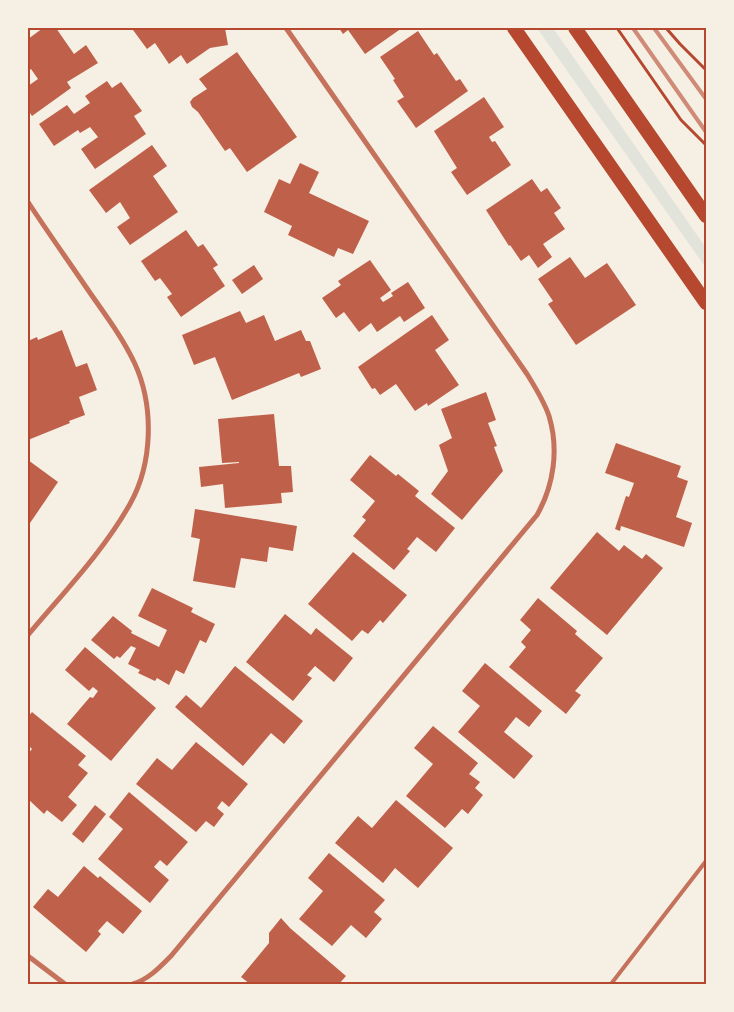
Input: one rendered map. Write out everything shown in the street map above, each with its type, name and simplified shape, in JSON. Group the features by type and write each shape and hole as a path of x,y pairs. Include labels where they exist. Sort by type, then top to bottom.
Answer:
{"highway":[{"path":"514,28 706,303"},
{"path":"575,28 706,216"}],"street":[{"path":"133,984 141,982 171,956 537,514 550,486 554,463 554,445 548,414 541,397 527,374 286,28"},
{"path":"28,202 119,334 135,364 142,385 148,432 147,455 141,478 127,509 102,546 28,636"},
{"path":"28,956 65,984"}],"lane":[{"path":"611,984 706,861"}],"path":[{"path":"618,28 681,120 706,145"},
{"path":"666,28 706,70"}],"shaded area":[{"path":"537,28 553,28 706,248 706,268"}],"building":[{"path":"43,28 56,28 74,54 86,45 98,63 67,82 71,88 32,116 28,110 28,86 38,79 31,69 28,71 28,39"},
{"path":"137,28 225,28 228,45 210,48 187,64 181,55 169,64 155,43 147,49 133,30"},
{"path":"339,28 402,28 365,54 348,30 343,34"},
{"path":"418,31 434,55 437,53 456,81 460,79 468,91 416,128 397,101 404,97 393,80 395,79 380,57"},
{"path":"237,52 297,137 247,172 230,148 225,151 190,102 207,89 199,79"},
{"path":"107,81 112,88 121,82 142,111 134,116 146,134 95,169 81,149 98,137 90,127 80,133 78,130 54,146 39,124 67,105 74,114 90,103 85,96"},
{"path":"484,97 504,127 489,137 492,142 495,141 511,165 467,195 451,172 457,168 434,131"},
{"path":"152,145 167,166 153,176 178,212 130,245 117,227 130,218 120,202 106,213 89,190"},
{"path":"300,163 319,172 309,193 369,221 353,254 338,248 334,257 288,235 292,226 264,212 279,179 290,184"},
{"path":"532,179 541,192 547,188 561,208 554,213 565,229 543,244 552,257 538,268 529,255 521,261 486,210"},
{"path":"186,230 198,247 203,244 218,265 213,268 225,286 181,317 167,297 172,294 160,278 155,281 141,261"},
{"path":"570,257 585,278 607,263 636,305 576,345 548,304 553,301 538,279"},
{"path":"370,260 391,290 380,298 383,302 393,296 391,293 408,282 425,308 404,322 400,316 377,332 371,323 359,332 344,312 336,318 322,298 341,285 338,281"},
{"path":"254,265 263,279 242,294 232,280"},
{"path":"240,311 246,323 264,315 275,341 301,330 306,341 310,341 321,369 301,377 299,373 232,400 215,357 194,365 182,335"},
{"path":"432,315 449,340 435,350 459,385 428,406 427,403 415,411 396,384 380,395 375,388 372,389 358,367"},
{"path":"62,330 76,367 87,363 97,390 79,397 85,415 28,440 28,341 37,337 38,340"},
{"path":"486,392 496,420 488,423 497,446 494,447 503,471 462,520 431,494 448,471 439,445 452,438 441,409"},
{"path":"274,414 279,466 291,466 293,492 281,493 282,503 225,508 223,484 201,487 199,467 239,463 222,463 218,419"},
{"path":"616,443 681,466 677,477 688,481 676,517 692,523 684,547 621,526 620,531 615,529 626,496 629,497 634,483 605,473"},
{"path":"370,455 396,476 398,474 419,491 415,496 455,528 436,552 417,537 407,549 410,551 394,570 353,536 366,520 362,517 375,501 350,480"},
{"path":"28,460 58,482 28,526"},
{"path":"195,509 297,526 293,551 269,547 267,562 241,558 235,588 193,581 200,539 191,537"},
{"path":"597,532 619,551 624,545 642,559 646,554 663,568 607,635 550,588"},
{"path":"353,552 407,595 383,623 380,620 368,634 362,630 352,641 308,604"},
{"path":"152,588 193,608 191,612 215,624 206,643 200,640 184,674 176,670 169,685 157,678 155,681 138,673 140,670 128,664 136,648 131,646 120,658 117,656 114,659 91,640 113,616 132,631 131,633 159,647 167,630 138,616"},
{"path":"538,598 577,631 575,634 603,658 575,691 581,695 566,714 509,667 526,647 521,642 531,630 520,620"},
{"path":"285,614 311,635 316,628 353,658 334,682 315,666 307,675 312,678 293,701 246,662"},
{"path":"85,647 156,708 111,761 67,724 90,697 93,698 98,691 93,687 89,691 65,670"},
{"path":"485,663 542,711 529,727 516,717 504,732 533,756 514,779 458,732 480,706 462,691"},
{"path":"235,666 303,721 284,744 271,733 243,766 175,707 186,695 201,708"},
{"path":"32,712 86,756 78,765 88,773 68,797 77,805 62,822 47,810 44,814 28,799 28,754 32,749 28,745 28,717"},
{"path":"433,726 478,763 469,774 480,782 475,788 483,795 468,814 462,809 445,828 406,796 433,764 414,748"},
{"path":"196,742 248,784 229,807 222,801 217,808 224,814 214,827 206,821 196,832 136,784 157,758 172,770"},
{"path":"129,792 188,842 167,866 160,860 154,867 169,880 150,903 98,859 123,829 109,817"},
{"path":"396,800 453,848 418,888 395,868 383,883 335,843 358,816 372,828"},
{"path":"95,805 106,814 83,843 72,834"},
{"path":"329,853 385,900 374,912 382,919 366,938 351,925 332,946 299,919 323,891 308,878"},
{"path":"84,866 98,878 100,876 142,911 123,934 107,921 98,931 101,934 86,952 33,907 48,889 58,897"},
{"path":"281,918 346,976 339,984 250,984 241,977 269,943 269,933"}],"railway":[{"path":"633,28 706,132"},
{"path":"654,28 706,99"}]}
